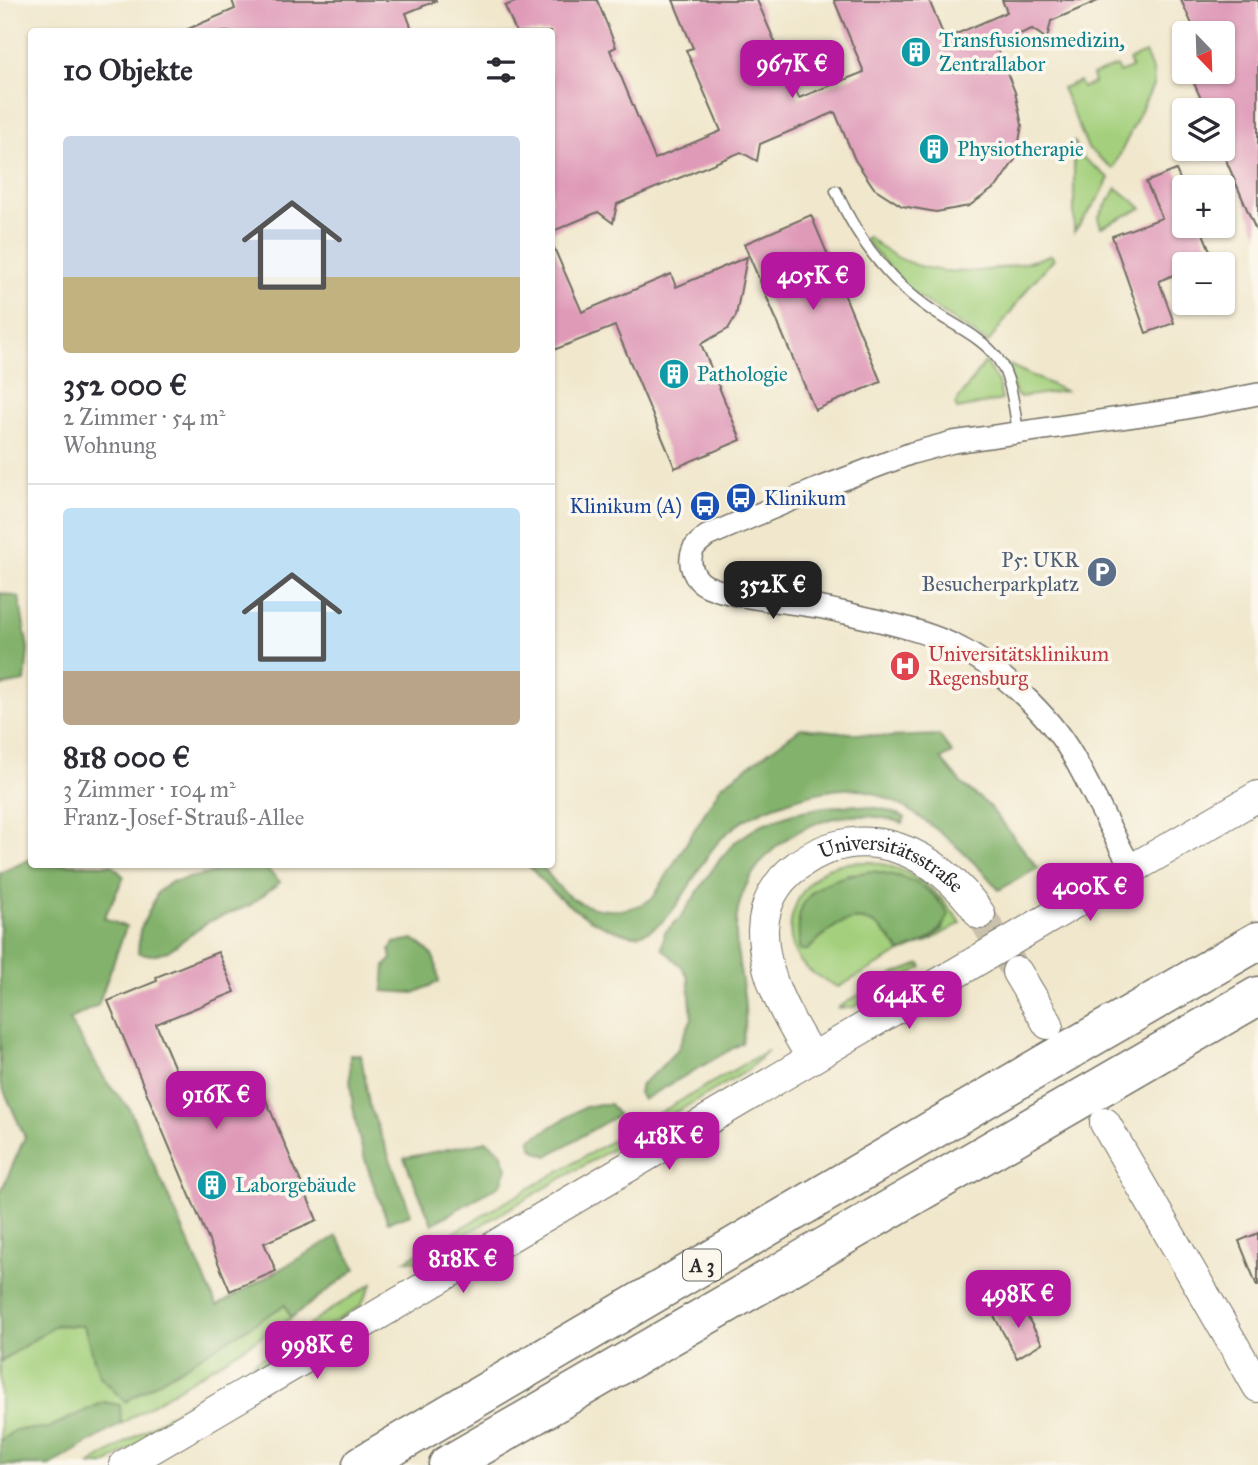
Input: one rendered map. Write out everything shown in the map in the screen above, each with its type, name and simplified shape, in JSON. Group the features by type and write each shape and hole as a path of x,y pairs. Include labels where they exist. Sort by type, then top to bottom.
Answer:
{"highway":[{"name":"A 3","path":"362,1465 1258,941"},
{"name":"A 3","path":"448,1465 1258,996"}],"street":[{"path":"1132,869 1072,754 1040,712 999,674 955,646 901,626 704,584 694,574 690,561 693,548 707,536 815,490 912,453 953,442 1176,411 1258,394"},
{"path":"124,1465 1258,796"},
{"name":"Universitätsstraße","path":"812,1058 790,1021 771,979 764,947 763,927 767,908 774,888 786,874 820,850 846,842 878,842 906,850 928,863 951,880 980,914"},
{"path":"1017,972 1048,1024"},
{"path":"1105,1123 1258,1387"}],"lane":[{"path":"836,191 858,234 883,268 924,304 990,349 1000,362 1013,400 1018,432"}],"green space":[{"path":"1145,53 1153,72 1154,83 1113,169 1088,148 1062,88 1079,81 1082,88 1094,83 1092,75 1117,66 1119,73 1132,68 1129,60"},
{"path":"1074,141 1082,157 1109,178 1100,196 1074,232"},
{"path":"1117,188 1142,208 1101,227 1098,218"},
{"path":"868,237 909,262 949,271 991,270 1051,255 1054,259 1032,283 988,343 911,292 864,239"},
{"path":"985,362 998,382 1002,400 957,409 955,404"},
{"path":"1006,366 1065,391 1020,397 1016,395"},
{"path":"0,593 19,597 28,649 25,682 0,686"},
{"path":"801,728 889,737 939,735 952,753 941,759 961,783 989,806 1038,868 999,890 955,845 919,817 881,796 854,789 832,790 799,798 752,816 728,832 706,858 670,913 660,924 647,932 634,935 624,933 585,916 555,894 531,868 543,868 566,894 590,907 622,910 643,904 653,898 721,786"},
{"path":"854,805 883,809 905,817 903,823 863,816 828,820 807,827 770,852 745,888 738,909 736,931 745,1014 742,1043 643,1100 639,1093 641,1084 678,1049 692,1018 688,977 683,968 662,948 665,932 681,917 716,864 734,843 760,825 793,813"},
{"path":"28,860 28,868 115,868 124,877 104,918 126,927 98,1005 69,1020 108,1084 129,1108 217,1306 337,1236 356,1269 291,1318 285,1305 125,1402 99,1375 84,1326 56,1325 0,1362 0,1194 25,1137 0,1082 0,873"},
{"path":"872,862 900,870 923,882 943,900 961,923 924,944 942,929 949,914 929,891 917,883 892,874 847,874 808,950 831,929 849,920 859,919 879,927 901,952 838,987 811,971 798,958 790,934 791,921 800,896 817,875 844,863"},
{"path":"235,868 262,868 280,882 250,905 208,922 168,951 152,955 138,953 140,930 158,892 171,882"},
{"path":"872,871 906,879 933,895 949,914 936,934 901,952 879,927 869,921 849,920 831,929 808,950 799,950 799,917 809,896 838,878"},
{"path":"413,939 433,956 439,982 414,993 383,991 385,966 392,959 390,949 394,943"},
{"path":"920,964 922,967 854,1007 837,1008 892,975"},
{"path":"768,1050 747,1071 419,1261 406,1260"},
{"path":"350,1054 361,1055 369,1104 411,1214 388,1222 372,1181 355,1120"},
{"path":"610,1104 618,1115 547,1156 533,1149 530,1140 582,1108"},
{"path":"487,1141 501,1152 507,1168 501,1184 432,1224 404,1158"},
{"path":"373,1283 360,1306 104,1465 89,1465 300,1334 316,1319"},
{"path":"285,1305 291,1318 121,1424 120,1405 104,1402 48,1428 16,1430 0,1441 0,1362 56,1325 84,1326 99,1375 125,1402"},
{"path":"104,1402 120,1405 121,1424 50,1465 0,1465 0,1441 15,1430 48,1428"}],"building":[{"path":"232,0 436,0 406,13 412,28 190,28 235,9"},
{"path":"520,0 597,0 616,47 610,50 655,159 721,131 686,50 693,48 673,0 757,0 799,98 864,72 834,0 929,0 945,39 1007,12 1002,0 1100,0 1051,21 1047,39 1032,29 995,44 1015,92 1022,125 1016,158 997,186 969,206 936,212 902,206 874,188 855,160 835,112 760,144 757,161 741,152 617,204 613,223 598,212 555,230 555,28 514,28 505,6"},
{"path":"1181,0 1258,0 1258,235 1235,181 1235,175 1232,175 1226,161 1235,161 1235,98 1201,98 1194,84 1236,84 1236,21 1191,21"},
{"path":"1176,170 1178,175 1172,175 1172,238 1205,238 1211,252 1172,252 1172,276 1159,281 1174,323 1146,333 1112,236 1162,218 1146,182"},
{"path":"811,215 881,382 815,410 744,244"},
{"name":"Pathologie","path":"555,250 582,312 671,274 676,287 747,257 736,316 728,329 701,344 741,440 675,468 615,326 555,349"},
{"path":"218,952 235,992 156,1024 194,1114 223,1101 218,1090 255,1074 317,1220 264,1243 276,1271 230,1291 108,1001 157,981 156,977"},
{"path":"1258,1233 1258,1286 1257,1286 1239,1241"},
{"path":"1019,1302 1042,1343 1017,1358 994,1316"}],"tunnel":[{"path":"980,914 1015,969"}],"place":[{"name":"Transfusionsmedizin, Zentrallabor","path":"916,52"},
{"name":"Physiotherapie","path":"934,149"},
{"name":"Pathologie","path":"674,374"},
{"name":"Klinikum","path":"741,498"},
{"name":"Klinikum (A)","path":"705,506"},
{"name":"P5: UKR Besucherparkplatz","path":"1102,572"},
{"name":"Universitätsklinikum Regensburg","path":"905,666"},
{"name":"Laborgebäude","path":"212,1185"}]}
